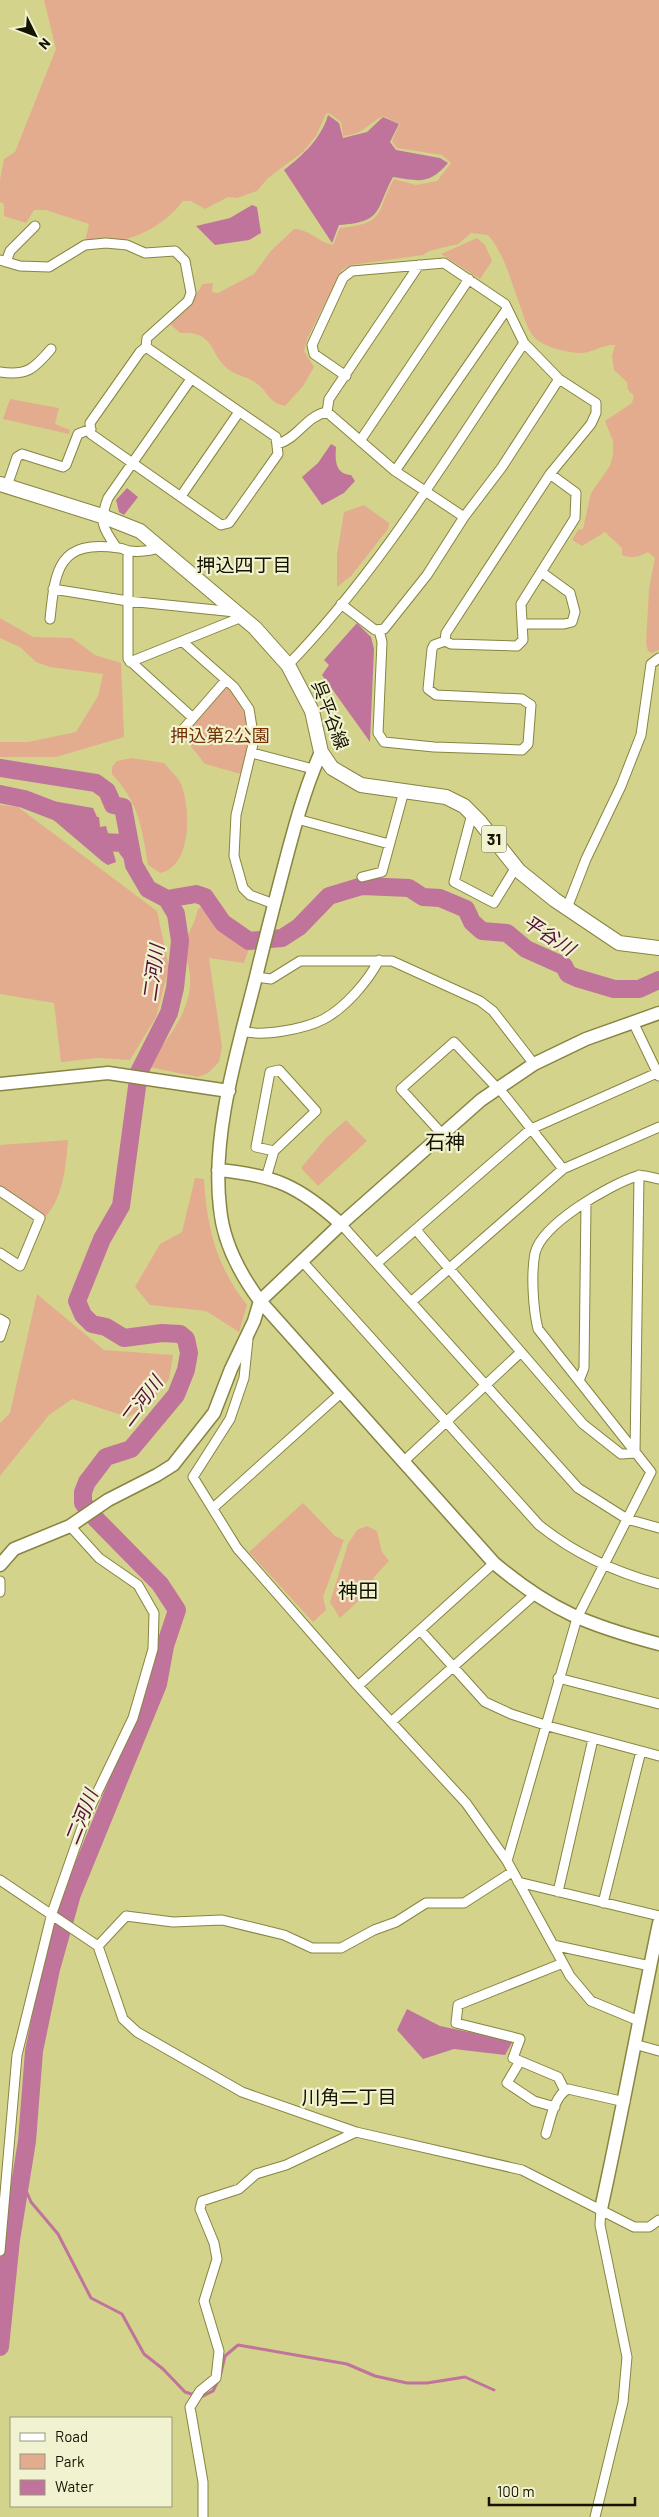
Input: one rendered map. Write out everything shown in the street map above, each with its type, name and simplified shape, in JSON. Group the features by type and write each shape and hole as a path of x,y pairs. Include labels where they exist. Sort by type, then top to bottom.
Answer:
{"main road":[{"name":"呉平谷線","path":"3,485 128,525 160,547 239,614 288,665 312,711 321,752 332,768 361,785 446,797 464,806 532,884 620,943 659,948"}],"street":[{"path":"35,226 10,251 3,261 20,266 49,267 85,245 106,243 127,246 144,253 175,251 185,261 191,293 188,301 147,338 146,347 140,352 90,423 91,434 221,524 229,523 278,454 276,437 146,347"},
{"path":"346,376 314,354 312,345 343,278 352,271 444,263 497,297 507,309 524,342 559,379 596,403 596,413 590,424 550,474 446,633 445,641"},
{"path":"327,412 329,399 419,265"},
{"path":"360,441 469,279"},
{"path":"395,471 507,309"},
{"path":"288,665 369,569 425,490 524,342"},
{"path":"0,372 22,374 32,369 51,349"},
{"path":"116,547 102,524 102,516 108,498 191,379"},
{"path":"341,604 375,630 384,630 427,575 464,517 502,467 559,379"},
{"path":"181,496 239,412"},
{"path":"327,412 395,471 464,517"},
{"path":"278,444 288,441 316,414 327,412"},
{"path":"3,485 17,457 22,454 63,467 66,466 78,434 91,429"},
{"path":"380,630 382,642 378,733 384,742 434,747 522,750 528,744 531,705 522,698 436,695 428,689 432,649 434,645 445,641 451,644 517,646 523,640 521,604 575,518 576,493 550,474"},
{"path":"50,619 56,573 77,550 85,546 116,547 128,551 154,550 160,547"},
{"path":"128,551 128,659 193,718"},
{"path":"522,624 564,624 572,622 576,612 570,593 541,572"},
{"path":"53,589 128,601 239,614"},
{"path":"130,662 183,642 239,614"},
{"path":"183,642 240,694 249,709 254,731 252,754 236,815 234,856 243,888 254,897 274,904"},
{"path":"567,908 640,735 646,711 651,664 659,658"},
{"path":"179,734 226,680"},
{"path":"321,752 306,784 260,955 229,1091 218,1170 220,1210 231,1252 245,1281 260,1301 341,1394 494,1563 534,1595 577,1618 602,1628 659,1644"},
{"path":"252,754 313,769"},
{"path":"362,878 382,872 404,790"},
{"path":"472,814 454,882 494,903 516,867"},
{"path":"297,819 389,844"},
{"path":"242,1032 255,1035 313,1023 325,1018 349,998 374,971 379,960"},
{"path":"256,977 271,979 300,961 392,960 480,1001 493,1011 534,1064"},
{"path":"0,1565 14,1549 75,1523 108,1500 173,1465 217,1408 231,1369 249,1334 260,1301 340,1224 497,1087 534,1064 586,1039 659,1013"},
{"path":"378,1263 531,1129 658,1074 633,1022"},
{"path":"442,1134 401,1089 454,1042 497,1087 563,1169"},
{"path":"266,1178 274,1151 316,1111 279,1070 270,1072 256,1147 274,1151"},
{"path":"0,1084 86,1074 123,1074 229,1091"},
{"path":"412,1302 563,1169 659,1127"},
{"path":"218,1170 251,1173 301,1192 340,1224 378,1263 484,1386 578,1488 627,1520 659,1528"},
{"path":"507,1861 548,1726 558,1678 577,1618 651,1472 538,1329 533,1310 535,1252 550,1228 603,1192 638,1175 659,1179"},
{"path":"635,1453 638,1175"},
{"path":"0,1191 40,1218 20,1266 0,1253"},
{"path":"579,1381 584,1368 586,1203"},
{"path":"416,1230 583,1424 622,1454 635,1453"},
{"path":"302,1261 539,1524 563,1544 603,1566 659,1584"},
{"path":"0,1318 5,1322 0,1337"},
{"path":"249,1334 244,1378 230,1419 193,1477 237,1548 358,1686 466,1803 507,1861 570,1976 591,2001 639,2020"},
{"path":"403,1462 521,1352"},
{"path":"213,1508 341,1394"},
{"path":"0,2251 17,2055 54,1915 86,1816 133,1718 153,1649 154,1613 138,1585 100,1558 75,1523"},
{"path":"358,1686 494,1563"},
{"path":"0,1581 0,1592"},
{"path":"391,1722 534,1595"},
{"path":"420,1630 485,1702 511,1714 548,1726 659,1756"},
{"path":"558,1678 659,1704"},
{"path":"558,1892 593,1739"},
{"path":"604,1903 641,1751"},
{"path":"98,1946 126,1916 173,1922 222,1920 284,1935 312,1948 341,1948 374,1930 396,1922 426,1903 464,1904 512,1872"},
{"path":"0,1880 83,1934 98,1946 123,2019 137,2032 242,2092 356,2132 522,2170 634,2226 649,2227 659,2220"},
{"path":"518,1882 659,1916"},
{"path":"595,2517 623,2402 627,2357 600,2225 601,2210 625,2102 634,2044 659,1923"},
{"path":"553,1945 650,1966"},
{"path":"563,1963 458,2005 456,2023 520,2039 513,2058 558,2077 564,2090"},
{"path":"634,2044 659,2050"},
{"path":"520,2061 507,2083 534,2101 554,2107"},
{"path":"564,2090 568,2089 625,2102"},
{"path":"546,2134 554,2107 564,2090"},
{"path":"203,2517 203,2482 190,2407 200,2391 216,2378 219,2351 204,2301 217,2259 214,2243 200,2209 202,2201 239,2189 256,2174 286,2165 356,2132"}],"green space":[{"path":"44,0 659,0 659,650 652,653 648,651 646,643 649,589 655,558 648,552 635,557 622,555 622,548 605,532 582,546 572,540 578,530 583,529 591,493 610,466 613,455 613,441 605,421 632,403 634,396 628,390 627,382 614,370 612,356 615,345 578,353 549,346 535,338 527,325 500,252 488,235 471,233 458,244 429,251 423,255 351,265 342,270 307,339 304,351 314,367 303,386 285,406 274,402 253,381 234,373 224,366 207,340 192,333 180,333 170,324 185,310 203,284 213,283 212,292 218,293 254,274 270,252 294,229 333,245 340,228 366,223 378,214 394,179 416,185 437,181 451,163 442,155 397,148 392,141 400,124 383,116 356,133 343,136 341,122 329,113 326,114 316,136 303,152 268,178 257,191 237,198 228,197 205,209 191,201 183,201 178,208 155,226 129,238 85,242 89,224 46,210 34,210 26,223 4,216 4,204 0,202 0,180 4,159 15,152 56,49"},
{"path":"477,238 485,245 492,261 480,279 441,254"},
{"path":"10,399 59,408 55,424 70,430 69,434 3,419"},
{"path":"364,505 389,523 388,529 351,576 337,587 337,554 344,512"},
{"path":"0,618 33,637 72,638 95,655 121,663 124,737 56,757 0,757 0,742 28,742 76,732 98,696 103,674 50,667 36,662 20,647 0,638"},
{"name":"押込第2公園","path":"226,685 241,707 247,727 247,748 241,774 205,764 182,735"},
{"path":"132,758 164,763 180,781 184,794 187,821 183,849 178,860 170,868 160,873 148,865 138,816 128,795 112,774 112,767 117,761"},
{"path":"0,805 18,807 157,911 169,967 156,1017 130,1060 98,1058 61,1062 54,1003 0,994"},
{"path":"202,907 213,917 221,929 250,946 244,963 209,958 222,1047 219,1062 208,1073 198,1077 149,1067 148,1063 178,1023 188,1000 190,975 183,945 198,909"},
{"path":"346,1120 367,1141 318,1186 301,1168 326,1138"},
{"path":"68,1140 65,1171 59,1192 50,1211 44,1218 0,1189 0,1145"},
{"path":"195,1178 204,1179 205,1197 215,1246 228,1276 247,1305 239,1332 206,1311 150,1305 135,1287 160,1244 182,1232"},
{"path":"37,1294 104,1350 173,1355 169,1379 149,1405 128,1417 72,1399 49,1415 0,1476 0,1423 10,1413"},
{"path":"303,1503 335,1536 344,1540 323,1597 326,1610 313,1622 249,1552"},
{"path":"367,1526 377,1531 382,1552 389,1561 374,1577 369,1591 340,1618 330,1602 348,1544 357,1530"}],"water":[{"path":"328,115 339,123 343,138 367,132 383,117 399,124 390,142 396,150 440,158 448,163 435,175 424,180 393,177 376,212 364,221 339,225 332,243 284,170 316,139"},
{"path":"252,205 257,207 261,233 249,240 215,245 196,226 230,218"},
{"path":"331,444 336,447 337,466 342,472 351,475 355,481 344,493 322,505 302,477 318,463"},
{"path":"127,488 138,497 124,515 119,512 116,500"},
{"path":"357,623 371,637 374,649 370,742 322,675 329,665 324,660"},
{"path":"47,800 93,808 97,817 99,817 100,827 106,826 116,862 108,865 103,862 50,817 44,816"},
{"path":"407,2009 440,2026 513,2041 505,2055 454,2049 423,2059 397,2030"}],"waterway":[{"name":"二河川","path":"0,768 96,783 107,791 113,805 123,807 134,865 148,889 167,899 176,914 180,941 175,988 169,1013 139,1072 121,1206 102,1239 77,1301 83,1315 92,1324 106,1327 124,1338 162,1333 180,1334 186,1339 189,1353 186,1370 176,1395 131,1449 106,1457 87,1482 83,1492 83,1503 97,1520 160,1584 177,1610 165,1646 158,1684 72,1894 51,1969 34,2051 27,2141 11,2240 0,2347"},
{"path":"0,794 24,799 68,816"},
{"path":"90,834 101,842 123,843 132,855"},
{"name":"平谷川","path":"167,899 196,894 205,897 223,923 249,941 282,938 299,927 329,896 362,886 409,888 423,897 440,898 466,909 472,922 482,931 507,933 526,949 564,966 568,974 577,978 614,989 639,989 659,980"},
{"path":"21,2179 31,2202 58,2234 91,2298 122,2314 144,2354 163,2369 185,2392 201,2397 213,2391 218,2381"},
{"path":"221,2373 225,2356 238,2345 347,2364 375,2376 407,2383 427,2383 465,2377 494,2390"}],"district":[{"name":"押込四丁目","path":"244,565"},
{"name":"石神","path":"445,1142"},
{"name":"神田","path":"358,1591"},
{"name":"川角二丁目","path":"349,2097"}]}
